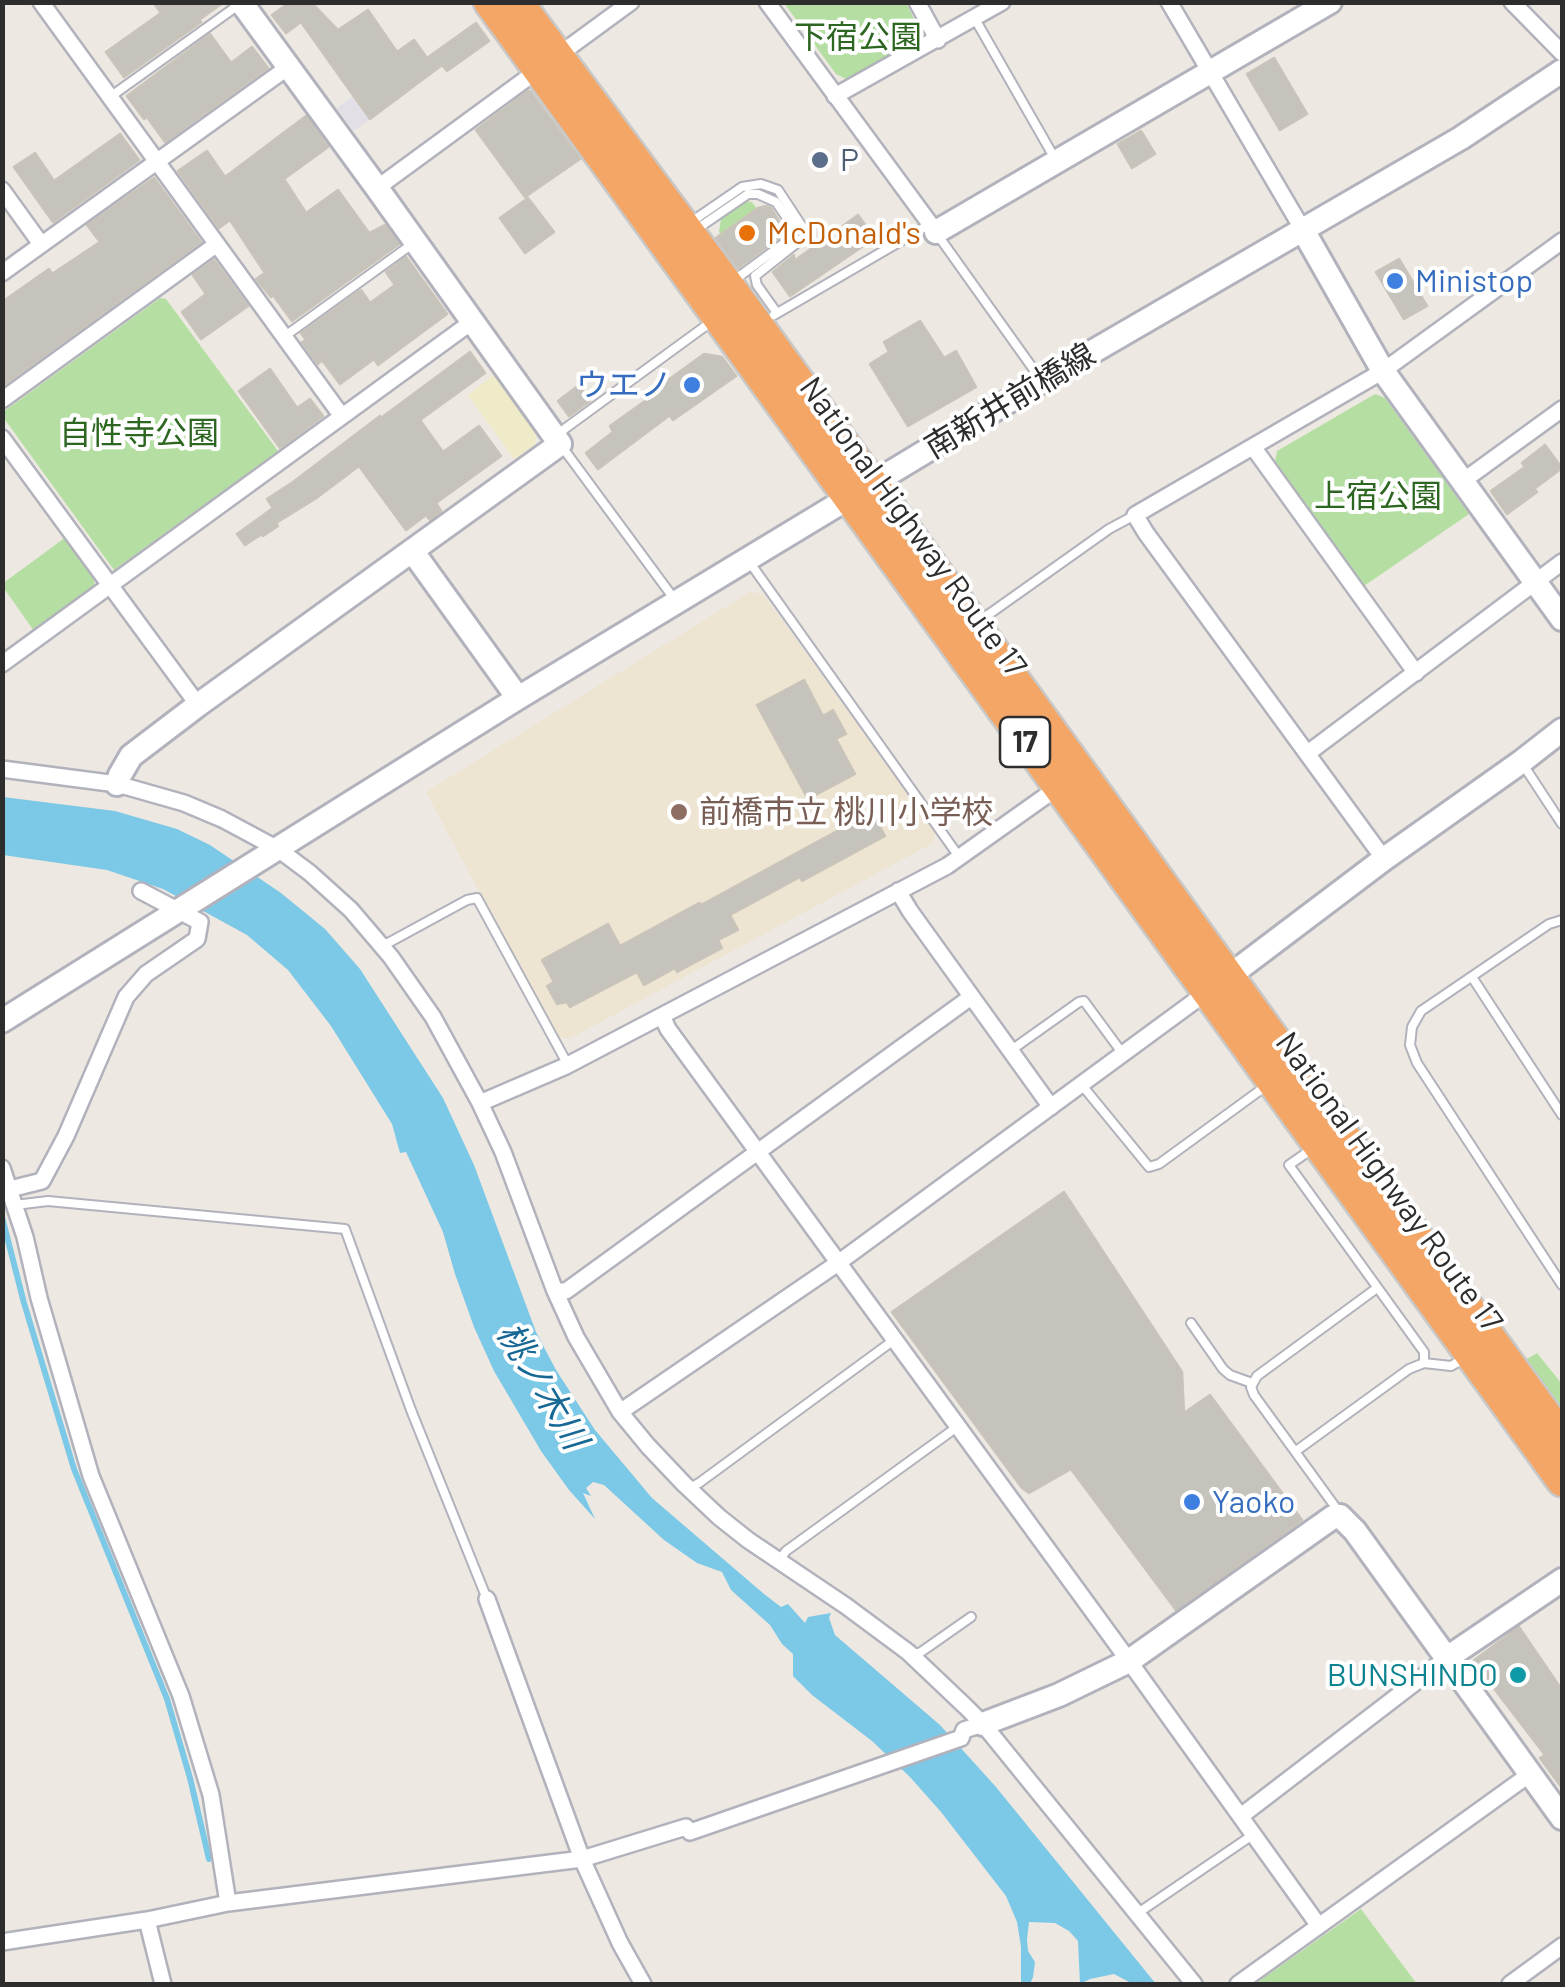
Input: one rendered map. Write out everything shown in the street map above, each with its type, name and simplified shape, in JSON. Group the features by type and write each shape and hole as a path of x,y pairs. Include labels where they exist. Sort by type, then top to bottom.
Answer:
{"highway":[{"name":"National Highway Route 17","path":"489,2 548,63 728,285 767,319 860,490 1058,788 1218,984 1562,1437"},
{"name":"National Highway Route 17","path":"518,2 548,63 717,317 974,624 1218,984 1272,1082 1562,1481"}],"street":[{"path":"41,2 342,416"},
{"path":"378,188 632,2"},
{"path":"768,2 933,228 1330,2"},
{"path":"917,2 938,40"},
{"path":"836,96 1002,2"},
{"path":"1169,2 1384,371 1562,619"},
{"path":"1512,2 1562,53"},
{"path":"117,784 131,756 560,444 241,3"},
{"path":"2,272 288,68"},
{"name":"南新井前橋線","path":"183,910 518,698 1042,381 1500,114 1562,71"},
{"path":"2,190 42,244"},
{"path":"1384,859 1135,515 1384,371 1562,241"},
{"path":"2,400 216,244"},
{"path":"2,664 473,321"},
{"path":"1463,481 1562,409"},
{"path":"2,438 198,705"},
{"path":"1252,447 1416,672"},
{"path":"2,471 18,460"},
{"path":"413,552 518,698"},
{"path":"1308,753 1562,562"},
{"path":"620,1412 838,1263 1562,730"},
{"path":"2,769 117,784 196,808 278,849 334,894 380,944 433,1017 503,1152 576,1338 620,1412 688,1489 748,1540 911,1654 983,1724 1194,1984"},
{"path":"480,1103 568,1065 960,858 1058,788"},
{"path":"10,1189 42,1182 126,997 146,974 197,939 200,922 141,891"},
{"path":"898,891 1051,1107"},
{"path":"2,1021 183,910"},
{"path":"554,1290 566,1291 971,997"},
{"path":"662,1016 1320,1926"},
{"path":"2,1168 10,1189 9,1206 90,1476 181,1696 211,1795 228,1904"},
{"path":"2,1942 228,1904 582,1859 686,1827 690,1832 961,1738 964,1730 1058,1695 1129,1661 1340,1516 1356,1532 1562,1818"},
{"path":"1241,1816 1447,1658 1562,1580"},
{"path":"487,1599 582,1859 643,1984"},
{"path":"1238,1984 1530,1774"},
{"path":"147,1920 164,1984"},
{"path":"1510,1984 1562,1946"}],"lane":[{"path":"110,97 241,3"},
{"path":"975,19 1056,161"},
{"path":"687,230 742,187 761,184 778,190 805,230 803,238 755,276 767,319 933,228 1042,381"},
{"path":"687,230 742,196 758,194 776,202 794,236 728,285"},
{"path":"284,336 415,242"},
{"path":"677,604 560,444 564,430 717,317"},
{"path":"974,624 1109,528 1135,515"},
{"path":"748,560 960,858"},
{"path":"1521,762 1562,824"},
{"path":"380,944 477,898 568,1065"},
{"path":"1562,920 1548,924 1421,1011 1412,1027 1410,1045 1417,1063 1562,1284"},
{"path":"1472,977 1562,1115"},
{"path":"1010,1051 1084,1001 1122,1054"},
{"path":"1081,1084 1149,1167 1159,1164 1272,1082"},
{"path":"1318,1145 1289,1165 1424,1352 1424,1364"},
{"path":"9,1206 48,1200 344,1230 487,1599"},
{"path":"1340,1516 1338,1508 1254,1395 1252,1382 1378,1288"},
{"path":"1191,1322 1230,1376 1252,1382"},
{"path":"688,1489 894,1340"},
{"path":"1296,1452 1408,1368 1424,1364 1450,1366 1470,1354"},
{"path":"775,1558 781,1558 957,1427"},
{"path":"911,1654 921,1652 971,1617"},
{"path":"1138,1912 1254,1834"}],"shaded area":[{"path":"353,96 370,119 354,131 337,108"},
{"name":"前橋市立 桃川小学校","path":"750,592 763,594 936,832 933,843 569,1039 556,1036 426,792"}],"green space":[{"name":"下宿公園","path":"784,3 906,3 924,38 850,81 836,74"},
{"path":"745,201 752,202 757,209 721,234 721,219"},
{"name":"自性寺公園","path":"160,298 166,299 278,451 114,570 3,412"},
{"name":"上宿公園","path":"1375,394 1385,398 1469,514 1364,586 1275,461 1277,451"},
{"path":"66,537 95,575 94,588 34,631 2,584"},
{"path":"1537,1353 1562,1384 1562,1426 1518,1364"},
{"path":"1361,1909 1417,1984 1255,1984"}],"sand":[{"path":"494,375 537,432 535,445 514,459 468,395"}],"water":[{"name":"桃ノ木川","path":"3,797 115,811 177,829 210,845 281,893 325,929 360,969 443,1098 474,1165 536,1332 595,1430 652,1498 764,1594 781,1607 788,1604 805,1623 808,1617 831,1613 835,1635 940,1725 996,1787 1156,1984 1133,1984 1114,1974 1080,1984 1078,1941 1055,1923 1029,1922 1028,1951 1035,1962 1030,1984 1021,1984 1017,1922 1006,1896 910,1777 793,1676 793,1654 770,1625 731,1590 722,1572 697,1563 664,1540 604,1485 593,1482 586,1488 591,1496 583,1493 595,1519 569,1490 494,1371 474,1327 443,1232 406,1152 400,1153 392,1124 331,1026 288,970 247,935 163,889 107,870 3,855"}],"building":[{"path":"153,2 224,2 124,77 106,52 161,13"},
{"path":"290,2 311,2 338,30 368,10 397,52 414,40 427,58 476,23 489,41 447,71 442,65 370,119 301,22 286,33 272,15"},
{"path":"210,34 231,63 252,47 268,68 165,142 127,96"},
{"path":"1274,58 1307,114 1280,130 1247,74"},
{"path":"528,91 580,159 525,197 476,130"},
{"path":"306,116 328,147 284,179 306,213 338,190 369,233 385,225 399,244 292,321 256,279 265,273 230,220 219,228 178,171 207,151 225,177"},
{"path":"1141,131 1155,154 1132,168 1118,144"},
{"path":"120,134 139,160 53,222 14,167 35,153 54,181"},
{"path":"154,178 201,242 2,386 2,302 49,269 52,274 100,242 87,225"},
{"path":"528,198 554,232 525,253 500,218"},
{"path":"766,206 786,233 738,268 716,238"},
{"path":"858,215 875,238 790,296 773,272"},
{"path":"406,257 447,314 378,365 374,359 340,384 322,360 318,364 302,342 306,340 301,333 361,290 370,303 395,285 386,272"},
{"path":"1399,259 1427,306 1404,319 1376,272"},
{"path":"214,260 248,306 201,339 182,312 206,294 193,275"},
{"path":"920,321 944,358 956,351 976,387 908,426 870,364 889,352 884,342"},
{"path":"470,352 485,373 420,420 443,452 479,426 501,456 436,503 441,511 430,520 426,515 406,530 359,466 276,523 278,526 245,545 237,534 273,508 267,499"},
{"path":"704,354 722,357 736,376 673,420 670,415 598,469 586,453 613,432 610,426"},
{"path":"270,369 297,408 310,399 323,416 280,448 239,391"},
{"path":"579,385 590,401 569,416 558,401"},
{"path":"1545,445 1562,468 1507,514 1491,491 1525,467 1522,463"},
{"path":"804,680 823,716 833,710 846,734 836,739 855,774 808,799 757,705"},
{"path":"872,812 885,836 730,915 738,930 718,940 722,948 644,985 637,972 570,1007 567,1002 557,1004 547,986 554,982 542,960 608,924 620,946"},
{"path":"1064,1192 1182,1372 1184,1413 1210,1395 1302,1520 1176,1610 1071,1469 1029,1493 1022,1488 892,1312"},
{"name":"BUNSHINDO","path":"1519,1627 1562,1690 1562,1788 1540,1758 1545,1755 1473,1661"}],"waterway":[{"path":"2,1217 74,1469 167,1699 209,1859"}],"place":[{"name":"P","path":"820,160"},
{"name":"McDonald's","path":"747,233"},
{"name":"Ministop","path":"1395,281"},
{"name":"ウエノ","path":"692,385"},
{"name":"前橋市立 桃川小学校","path":"679,812"},
{"name":"Yaoko","path":"1192,1502"},
{"name":"BUNSHINDO","path":"1518,1675"}]}
